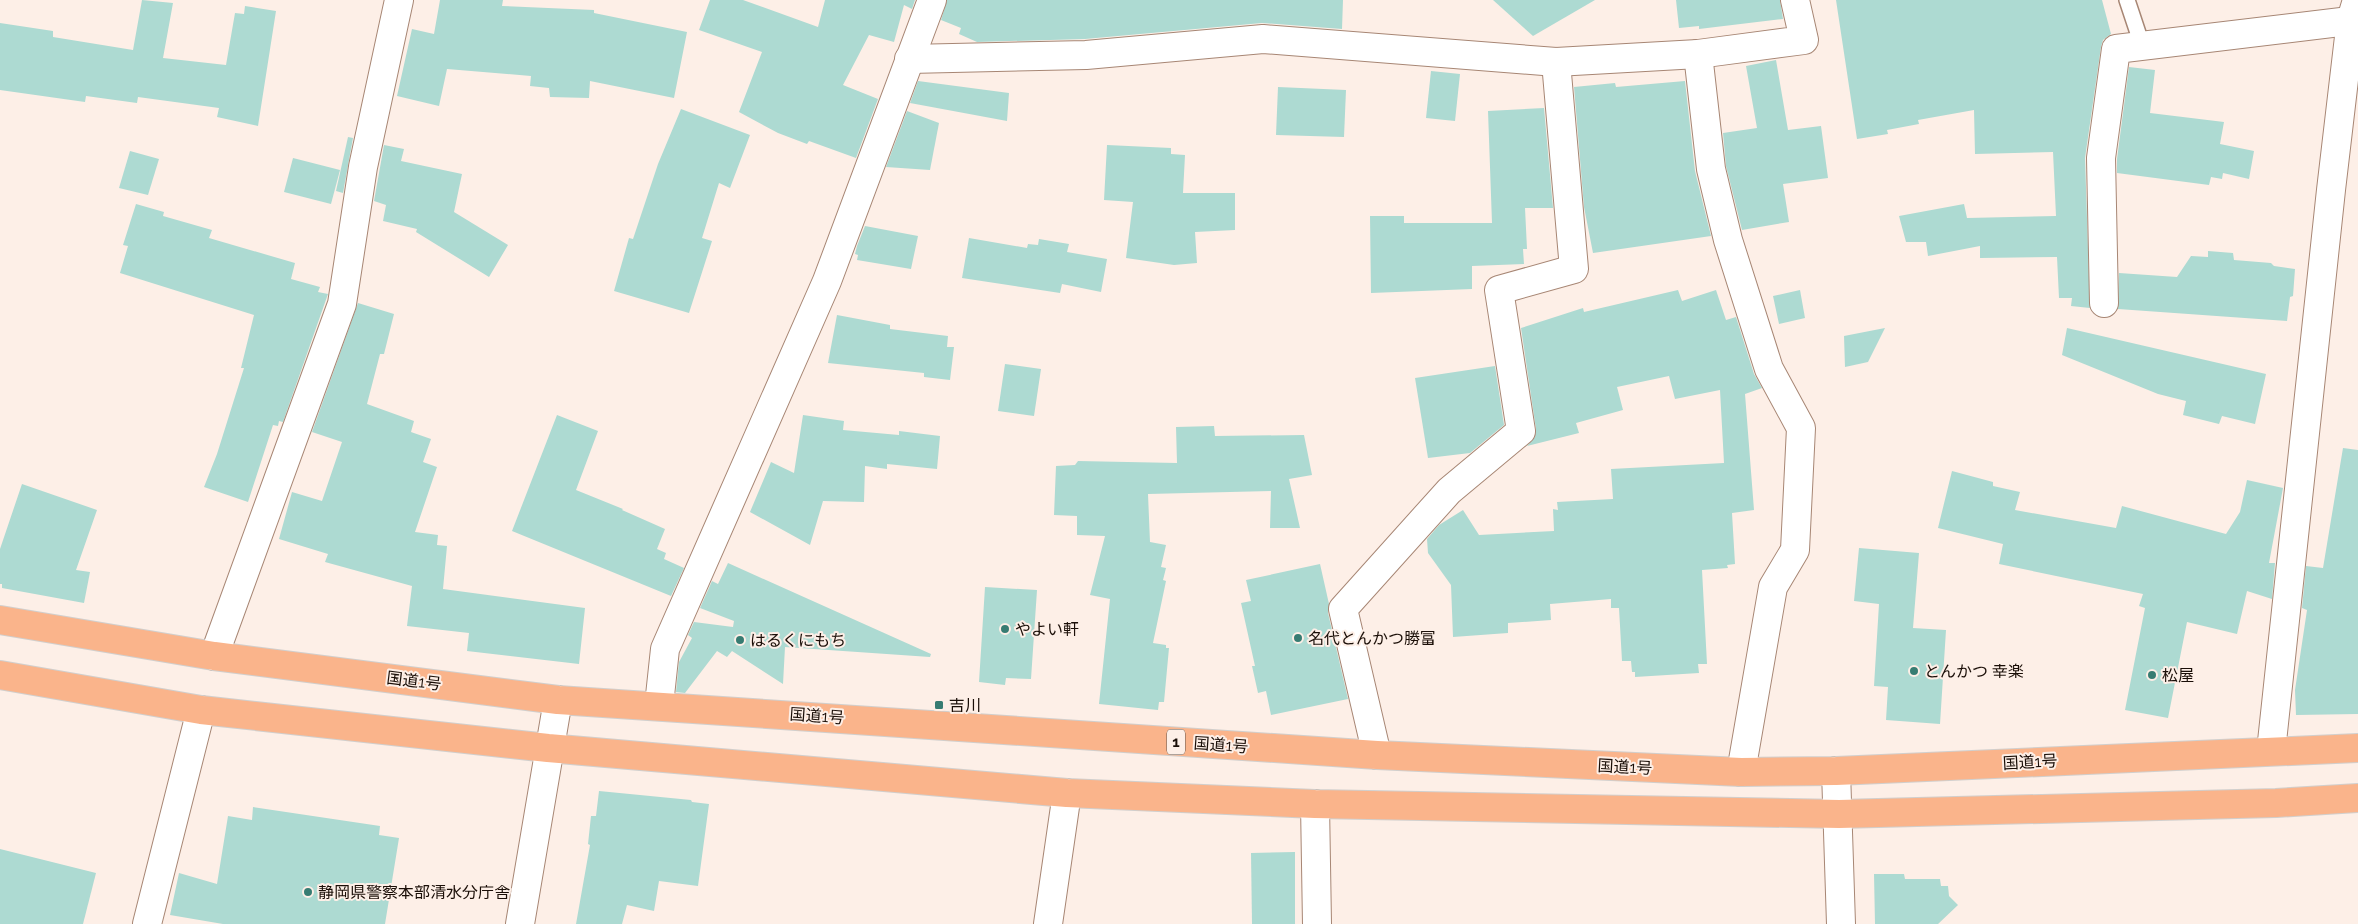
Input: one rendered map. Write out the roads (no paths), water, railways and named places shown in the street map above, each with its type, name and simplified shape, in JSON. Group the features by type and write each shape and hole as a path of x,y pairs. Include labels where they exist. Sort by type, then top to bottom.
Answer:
{"highway":[{"name":"国道1号","path":"0,620 214,656 558,700 660,705 1377,756 1740,772 1836,771 2358,748"},
{"path":"0,675 201,710 548,748 1067,793 1315,804 1839,814 2276,803 2358,798"}],"street":[{"path":"214,656 342,304 363,167 399,0"},
{"path":"660,705 665,649 827,281 932,0"},
{"path":"909,59 1086,55 1263,39 1556,62 1698,54 1804,40 1795,0"},
{"path":"2104,303 2101,158 2116,49 2355,13 2330,200 2271,751"},
{"path":"1698,54 1711,169 1728,240 1769,369 1801,428 1795,550 1773,587 1740,772"},
{"path":"1377,756 1343,609 1449,491 1521,431 1499,290 1574,269 1556,62"},
{"path":"520,924 548,748 558,700"},
{"path":"147,924 201,710"},
{"path":"1836,771 1842,924"},
{"path":"1048,924 1067,793"},
{"path":"1315,804 1317,924"}],"lane":[{"path":"2127,0 2142,45"}],"place":[{"name":"やよい軒","path":"1005,629"},
{"name":"名代とんかつ勝富","path":"1298,638"},
{"name":"はるくにもち","path":"740,640"},
{"name":"とんかつ 幸楽","path":"1914,671"},
{"name":"松屋","path":"2152,675"},
{"name":"吉川","path":"939,705"},
{"name":"静岡県警察本部清水分庁舎","path":"308,892"}]}
